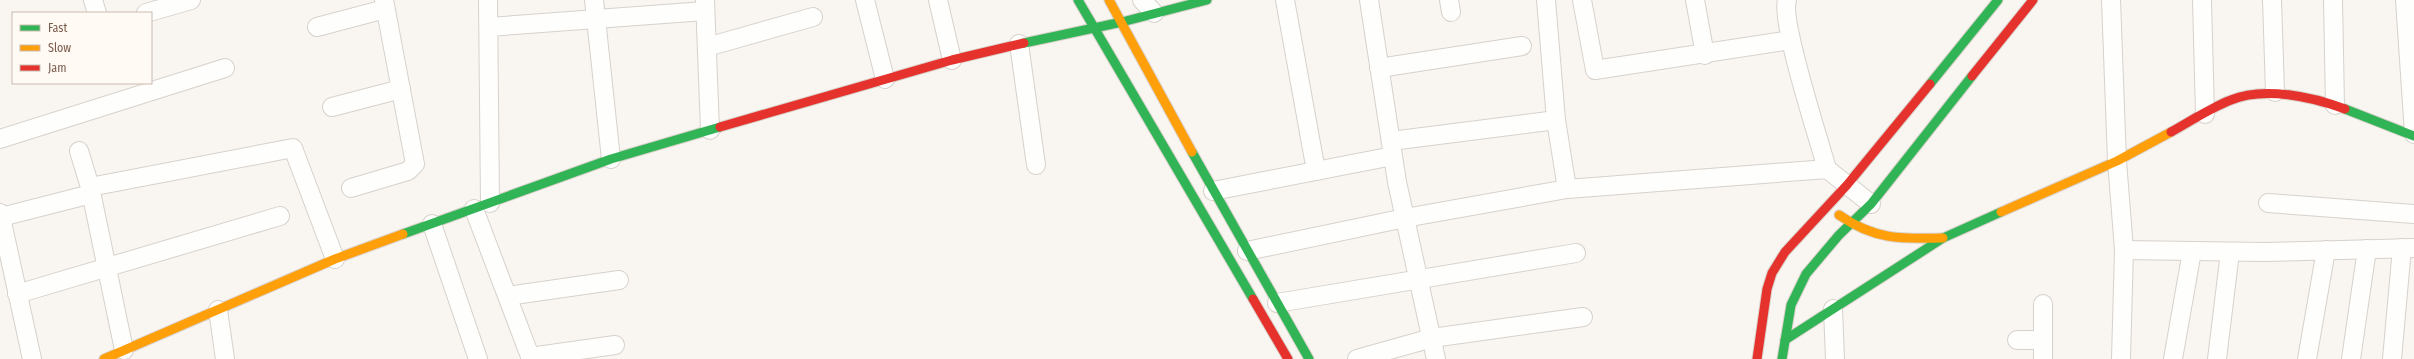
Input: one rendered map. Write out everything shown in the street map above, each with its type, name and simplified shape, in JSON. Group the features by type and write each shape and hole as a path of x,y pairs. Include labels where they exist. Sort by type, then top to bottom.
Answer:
{"street":[{"path":"93,0 97,12"},
{"path":"149,12 191,0"},
{"path":"488,0 489,26 482,206 507,296 530,358 615,344"},
{"path":"594,0 611,159"},
{"path":"865,0 885,79"},
{"path":"938,0 952,60"},
{"path":"1078,0 1288,359"},
{"path":"1109,0 1213,192 1309,359"},
{"path":"1142,0 1154,13"},
{"path":"104,359 335,259 611,159 952,60 1092,26 1122,22 1207,0"},
{"path":"1285,0 1316,171"},
{"path":"1369,0 1392,148 1405,218 1436,359"},
{"path":"1546,0 1556,120 1567,189"},
{"path":"1582,0 1595,70 1704,55 1791,40"},
{"path":"1694,0 1704,55"},
{"path":"1787,0 1785,13 1791,40 1827,169 1871,204"},
{"path":"1757,359 1765,301 1772,273 1785,252 1847,185 1998,0"},
{"path":"1782,359 1793,299 1800,283 1849,223 1871,204 2034,0"},
{"path":"2111,0 2117,161 2124,250 2122,359"},
{"path":"2202,0 2205,114"},
{"path":"2272,0 2275,92"},
{"path":"2333,0 2335,104"},
{"path":"1785,340 1943,238 2117,161 2232,99 2275,92 2335,104 2414,135 2405,0"},
{"path":"318,27 384,5 415,164 408,172 351,188"},
{"path":"489,26 595,20 705,6 710,130"},
{"path":"707,46 813,17"},
{"path":"1019,44 1036,165"},
{"path":"1379,68 1522,46"},
{"path":"0,139 225,68"},
{"path":"332,107 401,89"},
{"path":"1213,192 1316,171 1392,148 1556,120"},
{"path":"32,359 0,215 90,191 293,148 335,259"},
{"path":"79,151 90,191 124,350"},
{"path":"1247,251 1405,218 1567,189 1827,169"},
{"path":"2268,203 2414,214"},
{"path":"1828,206 1849,223 1882,238 1943,238"},
{"path":"17,294 280,216"},
{"path":"432,224 478,359"},
{"path":"2124,250 2230,252 2408,248 2392,359"},
{"path":"2351,359 2367,249"},
{"path":"2307,359 2326,250"},
{"path":"2174,359 2192,251"},
{"path":"2216,359 2230,252"},
{"path":"1277,303 1419,278 1576,253"},
{"path":"507,296 619,280"},
{"path":"2043,304 2044,359"},
{"path":"1833,309 1835,359"},
{"path":"218,310 225,359"},
{"path":"1357,359 1432,338 1583,317"},
{"path":"2017,340 2044,340"}],"traffic: fast":[{"path":"1078,0 1253,299"},
{"path":"1024,43 1122,22 1207,0"},
{"path":"1930,84 1998,0"},
{"path":"1782,359 1791,305 1806,274 1839,235 1871,204 1972,76"},
{"path":"2345,109 2414,136"},
{"path":"403,234 611,159 720,127"},
{"path":"1192,152 1309,359"},
{"path":"1785,340 1943,238 2001,212"}],"traffic: slow":[{"path":"1109,0 1192,152"},
{"path":"2001,212 2117,161 2171,132"},
{"path":"1839,215 1852,223 1877,234 1901,238 1943,238"},
{"path":"104,359 335,259 403,234"}],"traffic: jam":[{"path":"1972,76 2033,0"},
{"path":"720,127 952,60 1024,43"},
{"path":"1757,359 1767,289 1772,273 1785,252 1847,185 1930,84"},
{"path":"2171,132 2223,103 2244,96 2258,94 2304,97 2345,109"},
{"path":"1253,299 1288,359"}]}
